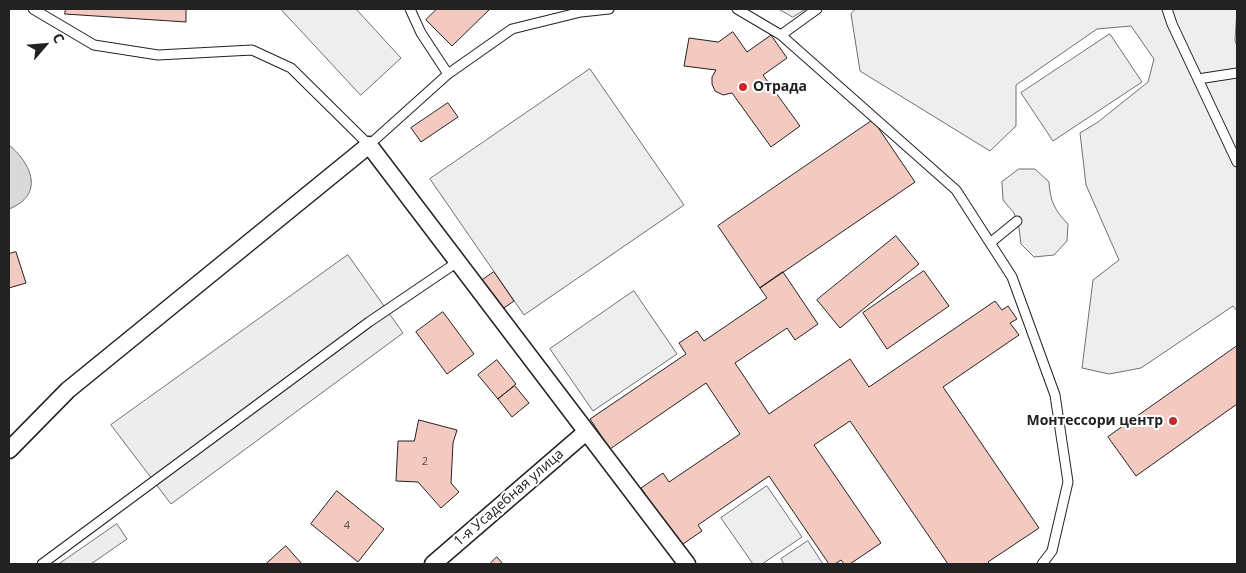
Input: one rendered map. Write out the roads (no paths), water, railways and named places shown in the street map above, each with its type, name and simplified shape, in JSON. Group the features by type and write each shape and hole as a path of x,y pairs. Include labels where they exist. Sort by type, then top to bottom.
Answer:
{"street":[{"path":"9,450 68,390 369,145 687,564"},
{"name":"1-я Усадебная улица","path":"433,564 586,432"}],"lane":[{"path":"33,9 94,46 158,55 252,50 291,68 369,145 448,74 512,29 581,12 609,9"},
{"path":"410,9 421,33 448,74"},
{"path":"737,9 781,35 956,190 1012,277 1055,395 1068,482 1052,550 1042,564"},
{"path":"781,35 817,9"},
{"path":"1167,9 1237,162"},
{"path":"1198,79 1237,72"},
{"path":"990,243 1017,221"},
{"path":"42,564 369,322 456,262"}],"place":[{"name":"Отрада","path":"743,87"},
{"name":"Монтессори центр","path":"1173,421"}]}
